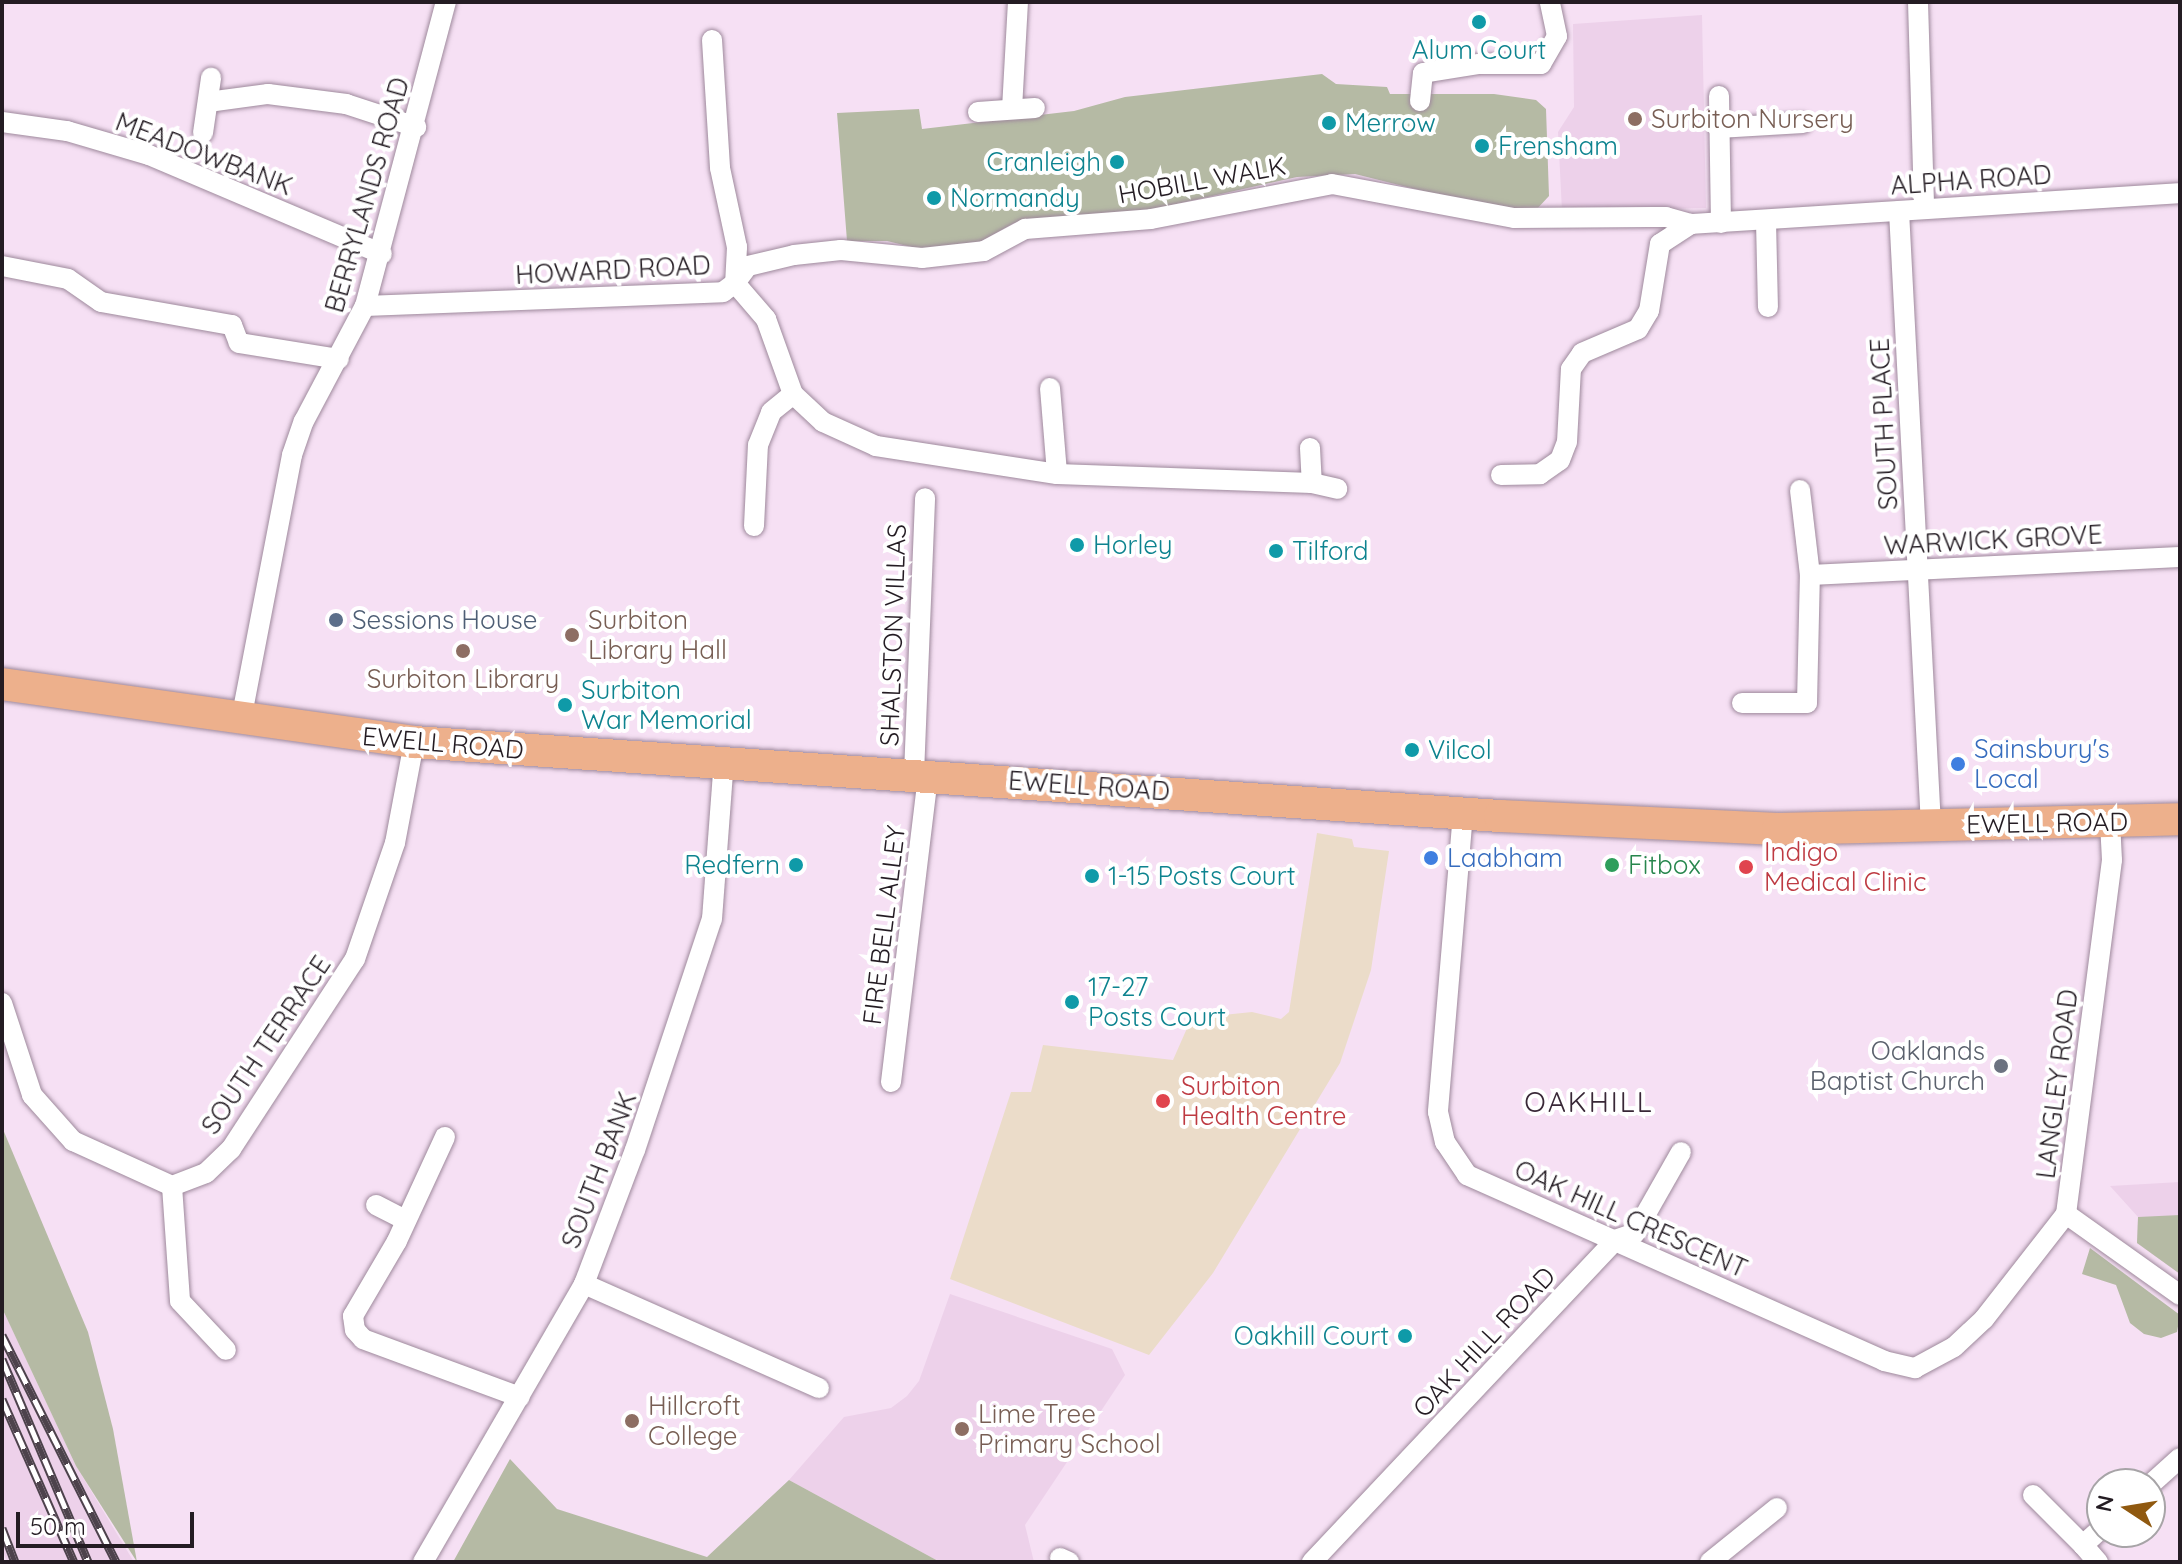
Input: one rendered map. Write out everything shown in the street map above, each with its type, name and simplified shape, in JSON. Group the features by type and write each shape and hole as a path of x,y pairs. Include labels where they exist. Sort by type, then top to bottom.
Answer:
{"main road":[{"name":"EWELL ROAD","path":"2,684 414,742 1463,813 1722,827 1931,826 2180,819"}],"street":[{"name":"BERRYLANDS ROAD","path":"241,720 292,455 304,421 365,306 416,127 446,2"},
{"path":"1012,109 1018,2"},
{"path":"1420,101 1423,73 1479,64 1541,64 1557,36 1550,2"},
{"path":"1918,2 1924,209"},
{"path":"712,40 720,168 737,247 735,283"},
{"path":"203,133 211,78"},
{"path":"208,102 268,94 346,104 416,127"},
{"path":"1719,96 1721,223"},
{"path":"978,112 1035,108"},
{"name":"MEADOWBANK","path":"2,122 67,131 149,155 382,254"},
{"path":"1718,128 1803,123"},
{"name":"HOBILL WALK","path":"735,283 748,266 794,255 841,250 922,258 984,251 1025,229 1162,217 1332,184 1514,218 1666,217 1691,224"},
{"name":"ALPHA ROAD","path":"1691,224 2180,193"},
{"name":"SOUTH PLACE","path":"1899,211 1931,826"},
{"path":"1766,221 1768,307"},
{"path":"1501,475 1540,474 1560,460 1567,442 1571,369 1582,353 1638,329 1649,311 1651,270 1660,244 1691,224"},
{"path":"2,266 68,279 101,302 232,325 239,343 339,359"},
{"name":"HOWARD ROAD","path":"365,306 723,292 735,283 766,319 793,394 823,422 876,446 1057,474 1312,483 1337,489"},
{"path":"1050,388 1057,474"},
{"path":"754,526 758,445 771,412 793,394"},
{"path":"1310,448 1312,483"},
{"path":"1742,703 1807,703 1810,575 1800,490"},
{"name":"SHALSTON VILLAS","path":"921,775 925,498"},
{"name":"WARWICK GROVE","path":"1810,575 2180,557"},
{"name":"SOUTH TERRACE","path":"172,1186 206,1173 231,1149 355,959 395,843 414,742"},
{"name":"SOUTH BANK","path":"423,1562 584,1284 672,1047 712,919 724,761"},
{"name":"FIRE BELL ALLEY","path":"891,1082 921,775"},
{"name":"OAK HILL CRESCENT","path":"1463,813 1438,1112 1445,1142 1467,1175 1884,1361 1915,1368 1945,1353 1984,1319 2066,1214"},
{"name":"LANGLEY ROAD","path":"2110,822 2112,860 2066,1214 2180,1295"},
{"path":"2,1003 32,1095 73,1141 172,1186 180,1301 226,1350"},
{"path":"445,1137 375,1283 353,1316 355,1330 363,1339 520,1397"},
{"name":"OAK HILL ROAD","path":"1312,1562 1615,1240 1635,1233 1681,1152"},
{"path":"376,1205 404,1219"},
{"path":"584,1284 819,1388"},
{"path":"2033,1495 2098,1562"},
{"path":"1710,1562 1777,1508"},
{"path":"2083,1545 2086,1542"}],"shaded area":[{"name":"Surbiton Nursery","path":"1702,15 1706,208 1562,211 1558,132 1574,107 1573,24"},
{"name":"Surbiton Health Centre","path":"1317,833 1352,839 1354,847 1389,851 1371,970 1340,1063 1213,1273 1149,1355 950,1279 1011,1092 1031,1092 1043,1045 1173,1060 1188,1026 1204,1017 1252,1012 1281,1019 1289,1012"},
{"path":"2180,1182 2180,1274 2137,1243 2138,1217 2110,1186"},
{"name":"Lime Tree Primary School","path":"950,1294 1112,1349 1125,1375 1025,1525 1034,1562 940,1562 789,1480 844,1417 891,1408 907,1396 919,1381"},
{"path":"2,1308 76,1466 134,1562 7,1562 2,1550"}],"green space":[{"path":"1322,74 1336,84 1387,87 1390,94 1494,94 1536,100 1546,109 1549,196 1536,210 1503,211 1355,174 1297,177 1141,212 1014,223 980,242 924,250 887,241 847,241 837,113 919,109 922,129 1074,111 1125,97"},
{"path":"2,1127 88,1332 113,1429 137,1562 76,1466 2,1308"},
{"path":"2180,1215 2180,1274 2137,1243 2138,1217"},
{"path":"2090,1248 2180,1315 2177,1332 2161,1338 2144,1334 2130,1323 2116,1285 2082,1274"},
{"path":"510,1459 557,1509 707,1557 789,1480 940,1562 453,1562"}],"railway":[{"path":"2,1335 116,1562"},
{"path":"2,1359 88,1562"},
{"path":"2,1399 74,1562"},
{"path":"2,1528 15,1562"}],"place":[{"name":"Alum Court","path":"1479,22"},
{"name":"Surbiton Nursery","path":"1635,119"},
{"name":"Merrow","path":"1329,123"},
{"name":"Frensham","path":"1482,146"},
{"name":"Cranleigh","path":"1117,162"},
{"name":"Normandy","path":"934,198"},
{"name":"Horley","path":"1077,545"},
{"name":"Tilford","path":"1276,551"},
{"name":"Sessions House","path":"336,620"},
{"name":"Surbiton Library Hall","path":"572,635"},
{"name":"Surbiton Library","path":"463,651"},
{"name":"Surbiton War Memorial","path":"565,705"},
{"name":"Vilcol","path":"1412,750"},
{"name":"Sainsbury's Local","path":"1958,764"},
{"name":"Laabham","path":"1431,858"},
{"name":"Redfern","path":"796,865"},
{"name":"Fitbox","path":"1612,865"},
{"name":"Indigo Medical Clinic","path":"1746,867"},
{"name":"1-15 Posts Court","path":"1092,876"},
{"name":"17-27 Posts Court","path":"1072,1002"},
{"name":"Oaklands Baptist Church","path":"2001,1066"},
{"name":"Surbiton Health Centre","path":"1163,1101"},
{"name":"Oakhill Court","path":"1405,1336"},
{"name":"Hillcroft College","path":"632,1421"},
{"name":"Lime Tree Primary School","path":"962,1429"}],"district":[{"name":"OAKHILL","path":"1589,1102"}]}
